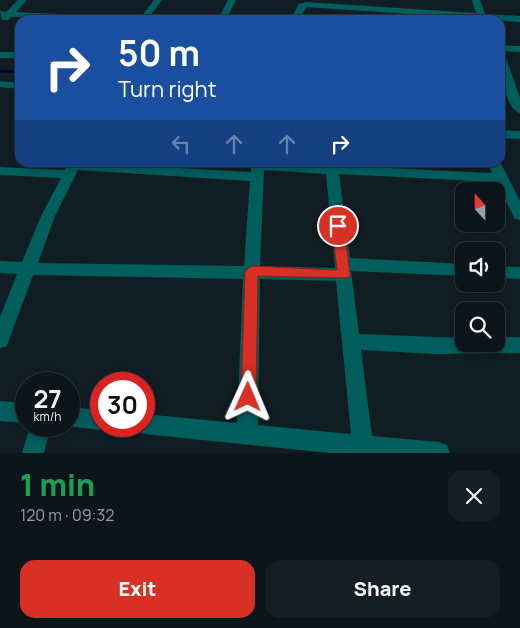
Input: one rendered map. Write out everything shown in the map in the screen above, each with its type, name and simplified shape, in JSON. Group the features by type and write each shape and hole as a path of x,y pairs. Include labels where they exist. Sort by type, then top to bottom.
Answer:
{"street":[{"path":"0,23 4,14 23,0"},
{"path":"147,15 158,0"},
{"path":"224,15 232,0"},
{"path":"476,0 481,15"},
{"path":"297,15 302,6 306,4 444,15"},
{"path":"4,14 24,15"},
{"path":"505,19 520,19"},
{"path":"505,48 520,49"},
{"path":"0,55 15,55"},
{"path":"505,68 520,110"},
{"path":"0,84 15,86"},
{"path":"505,134 520,135"},
{"path":"496,167 519,212"},
{"path":"0,171 73,168 332,170 501,178"},
{"path":"0,340 48,216 73,168"},
{"path":"247,433 252,271 258,169"},
{"path":"332,170 363,447"},
{"path":"0,267 252,271 343,269 455,270"},
{"path":"505,272 520,273"},
{"path":"350,341 434,346 520,345"},
{"path":"0,411 15,412"},
{"path":"155,425 439,453"},
{"path":"33,453 38,437"}],"waterway":[{"path":"0,71 15,72"}],"route":[{"path":"248,397 252,271 343,275 338,226"}]}
